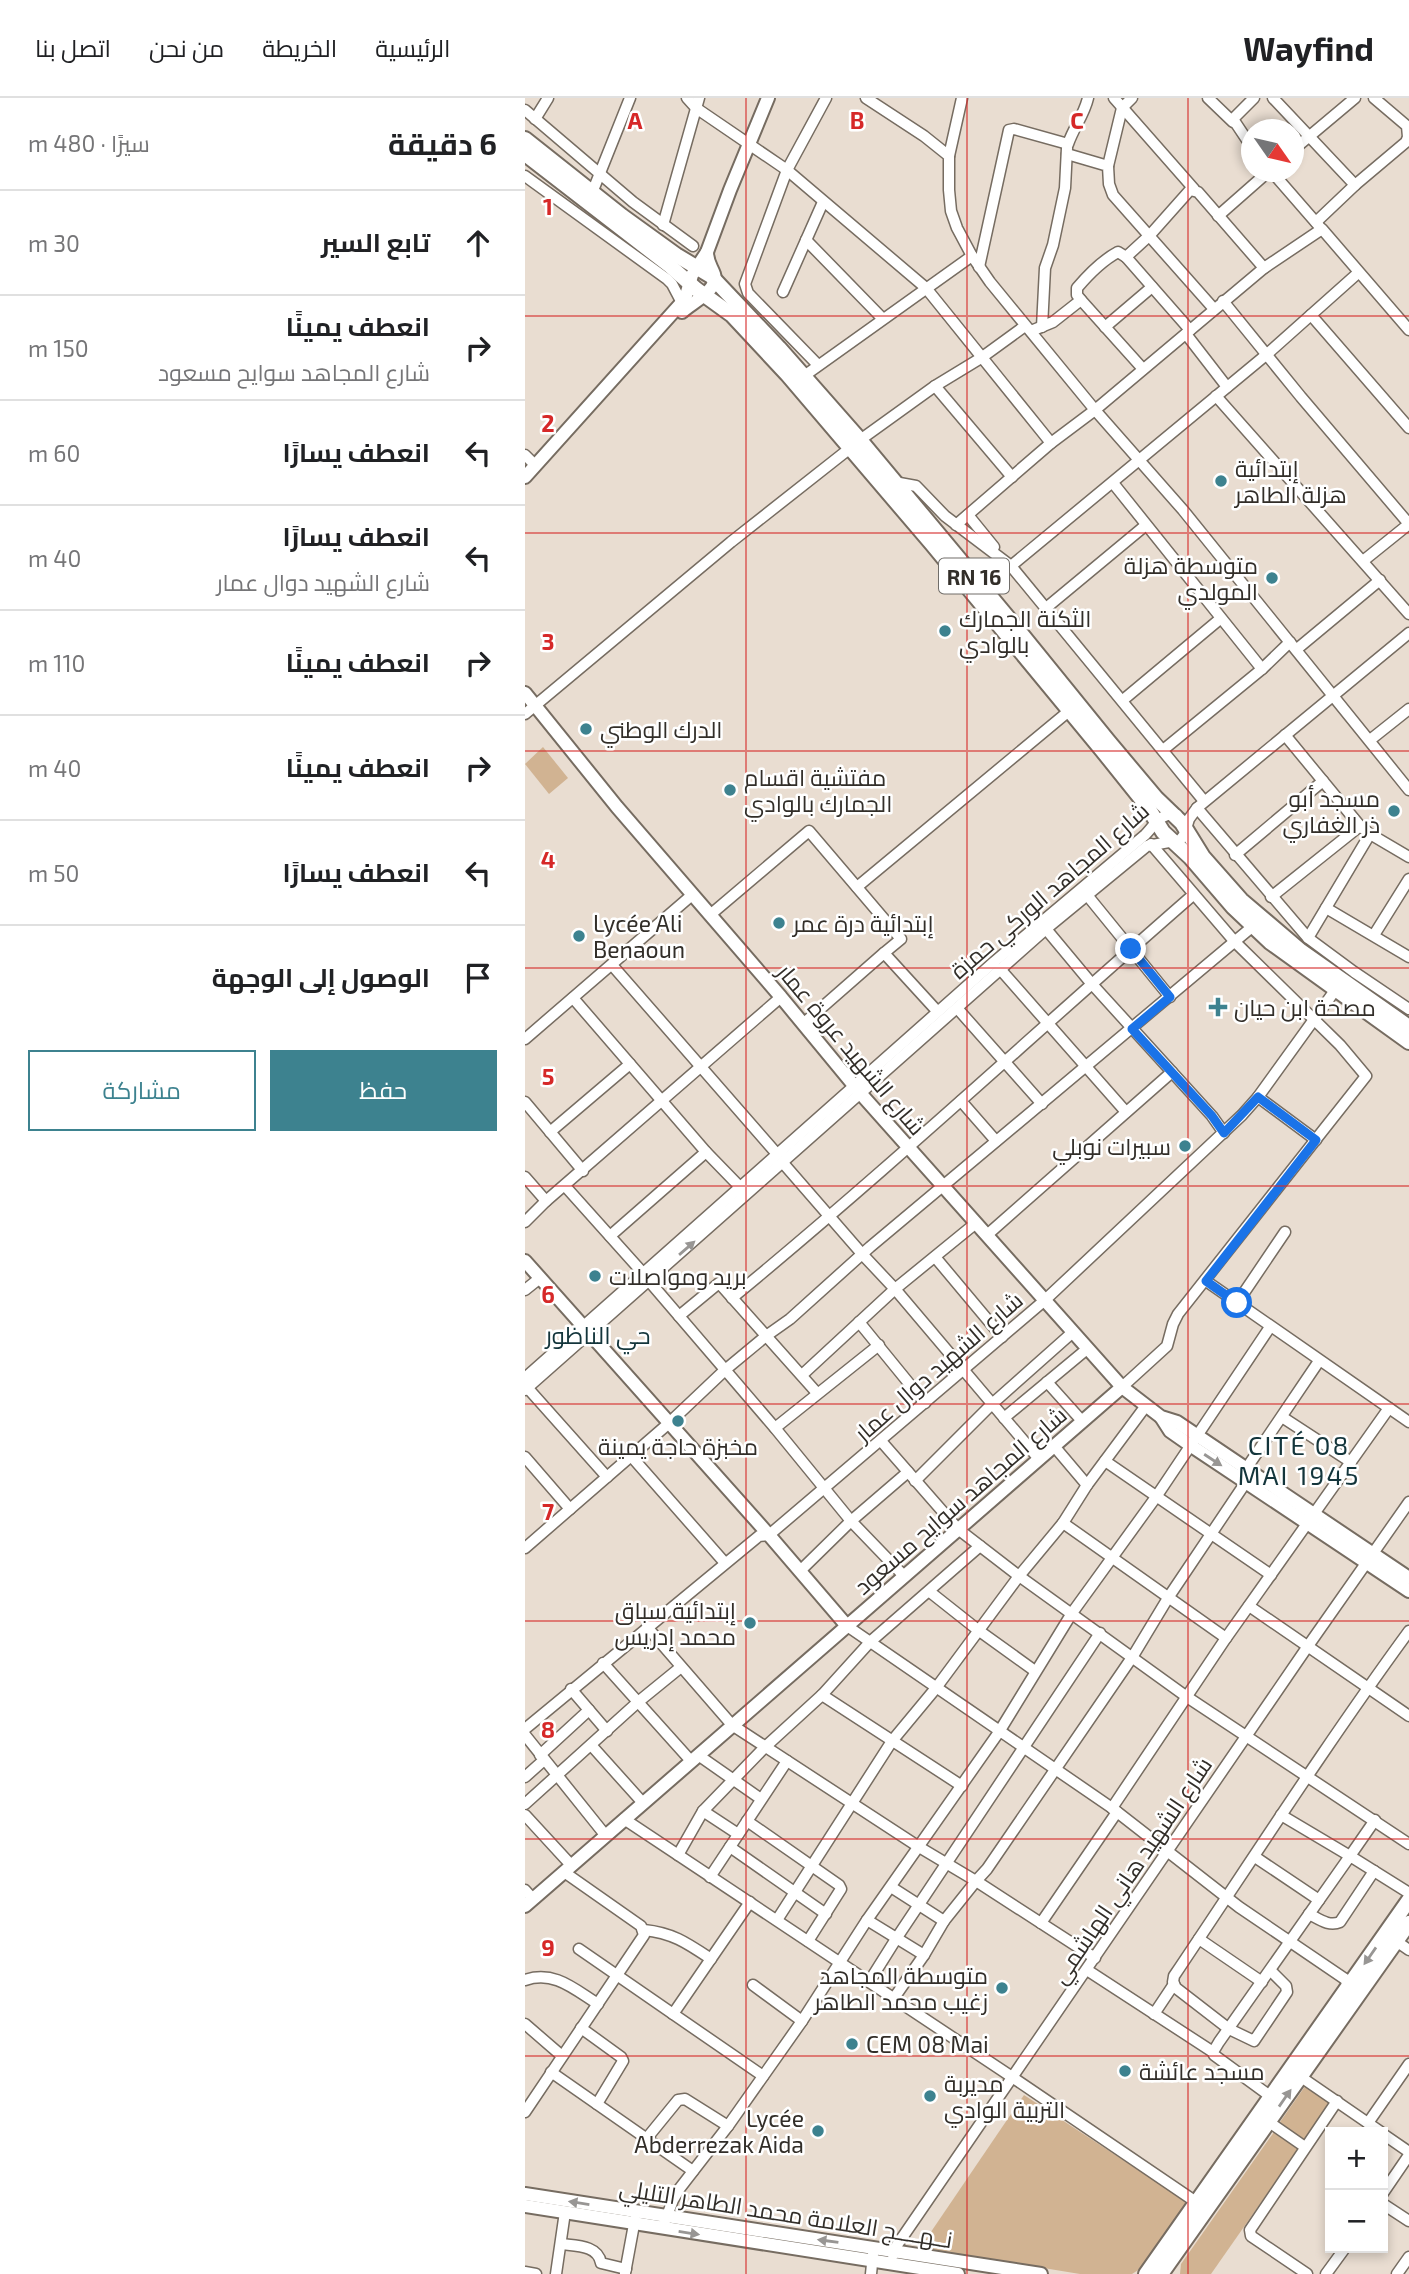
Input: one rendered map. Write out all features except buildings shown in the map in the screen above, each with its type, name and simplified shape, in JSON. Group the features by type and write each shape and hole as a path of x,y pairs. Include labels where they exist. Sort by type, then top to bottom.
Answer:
{"main road":[{"name":"RN 16","path":"525,139 591,199 636,249 725,309 894,482 1108,741 1172,814 1195,813 1203,857 1241,900 1301,951 1409,1027"},
{"name":"RN 16","path":"525,154 715,280 804,376 932,544 1147,806 1163,832 1190,857 1252,927 1409,1042"},
{"path":"581,218 591,199"},
{"path":"664,246 668,229"},
{"path":"1161,2274 1301,2077 1354,1986 1409,1900"},
{"path":"1146,2274 1270,2096 1354,1986 1409,1923"}],"street":[{"path":"535,119 548,98"},
{"path":"591,199 630,98"},
{"path":"687,98 787,170 926,288 1051,443"},
{"path":"525,484 682,303 697,267 707,252 768,98"},
{"path":"818,365 745,287 787,170 826,98"},
{"path":"962,98 949,156 951,211 957,228 979,267 1095,410 1183,510 1408,788"},
{"path":"1042,327 1045,268 1053,245 1065,188 1067,149 1088,98"},
{"path":"1114,98 1264,268"},
{"path":"1132,98 1122,108 1108,166 1109,184 1114,195 1214,309"},
{"path":"1208,98 1241,133"},
{"path":"1233,122 1234,116 1254,98"},
{"path":"1273,98 1355,185"},
{"path":"1304,140 1355,98"},
{"path":"957,524 1051,443 1095,410 1223,301 1319,225 1355,185 1406,142 1407,126 1374,98"},
{"path":"869,99 949,156"},
{"path":"668,229 697,103"},
{"path":"525,110 599,174 693,246"},
{"path":"979,267 1009,130 1014,129 1108,166"},
{"path":"525,176 581,218 636,249 672,284 682,303"},
{"path":"1218,216 1258,182"},
{"path":"1279,182 1409,330"},
{"path":"1126,257 1190,190 1194,189"},
{"path":"783,292 823,202"},
{"path":"806,240 882,318"},
{"path":"525,477 655,336 712,287 715,280 707,260 707,252"},
{"path":"1143,369 1077,295 1077,288 1084,279 1118,252 1126,257 1152,287 1227,387"},
{"path":"804,376 972,256"},
{"path":"1008,564 1113,483 1266,355 1358,273"},
{"path":"1105,327 1152,287"},
{"path":"525,715 731,542 855,444 935,386 1028,328 1042,327 1053,322 1081,300"},
{"path":"1223,301 1409,524 1363,561"},
{"path":"1311,315 1409,428"},
{"path":"935,386 1012,477"},
{"path":"1216,396 1409,614"},
{"path":"525,455 535,465"},
{"path":"894,482 916,486 937,509 1008,564"},
{"path":"1113,483 1262,668"},
{"path":"968,515 1163,750 1195,813 1308,937 1409,1009"},
{"path":"1047,608 1146,525"},
{"path":"1163,750 1262,668 1380,580"},
{"path":"1123,700 1220,619"},
{"name":"شارع المجاهد الوركي حمزة","path":"526,1385 780,1158 1046,929 1151,844 1174,842 1182,837 1195,813 1409,633"},
{"name":"شارع الشهيد عروة عمار","path":"525,693 858,1090 1122,1387 1161,1418 1170,1431 1193,1440 1370,1558 1409,1578"},
{"path":"1370,740 1409,709"},
{"path":"857,887 1069,711"},
{"path":"1285,735 1360,825 1409,857"},
{"path":"1235,855 1323,780"},
{"name":"شارع المجاهد الوركي حمزة","path":"858,1090 937,1012 1163,816 1172,814"},
{"path":"1271,897 1360,825"},
{"path":"710,915 809,831 857,887 901,939 803,1024"},
{"path":"1308,937 1370,834"},
{"path":"1151,844 1235,942 1314,1021"},
{"path":"1374,935 1407,886"},
{"path":"525,1039 692,895"},
{"path":"1087,895 1170,997"},
{"path":"732,1298 831,1217 1193,895"},
{"path":"1326,908 1409,957"},
{"path":"527,1541 570,1509 668,1424 725,1370 790,1319 943,1185 1252,927"},
{"path":"1046,929 1091,983 1212,1116 1224,1133"},
{"path":"884,953 937,1012"},
{"path":"612,965 895,1289 1039,1459"},
{"path":"1000,970 1126,1112"},
{"name":"شارع الشهيد دوال عمار","path":"525,1729 759,1536 769,1535 1045,1300 1224,1133 1258,1097 1336,989"},
{"path":"525,1222 781,997"},
{"path":"573,998 706,1152 740,1186"},
{"path":"957,1008 1042,1104"},
{"name":"شارع المجاهد سوايح مسعود","path":"528,1898 606,1836 1167,1346 1178,1314 1366,1076 1340,1045 1314,1021"},
{"path":"550,1132 629,1064"},
{"path":"987,1235 1172,1072"},
{"path":"1258,1097 1316,1140"},
{"path":"961,1101 996,1141"},
{"path":"525,1102 583,1171"},
{"path":"610,1236 706,1152"},
{"name":"شارع المجاهد الوركي حمزة","path":"646,1277 740,1186 780,1158"},
{"path":"525,1177 546,1201"},
{"path":"565,1186 646,1277 852,1521 904,1576"},
{"path":"802,1375 895,1289 976,1223"},
{"path":"1237,1303 1285,1232"},
{"path":"935,1257 1002,1337"},
{"path":"525,1261 847,1626 1115,1810 1227,1897 1354,1986"},
{"path":"525,1290 540,1278"},
{"path":"1206,1281 1409,1422"},
{"path":"679,1316 719,1283 817,1394"},
{"path":"859,1322 925,1403"},
{"path":"665,2223 673,2200 802,2021 867,1920 999,1732 1072,1613 1156,1497 1270,1327"},
{"path":"915,1481 992,1404 1073,1332"},
{"path":"775,1428 879,1345"},
{"path":"1004,1418 1087,1349"},
{"path":"894,1998 944,1921 987,1869 1133,1656 1319,1361"},
{"path":"1047,1382 1082,1421"},
{"path":"526,1385 607,1477"},
{"path":"777,1920 892,1741 1063,1523 1087,1485 1146,1407"},
{"path":"1041,1923 1226,1638 1388,1408"},
{"path":"1282,1417 1350,1462"},
{"path":"881,1441 958,1529 1019,1576 1187,1697 1409,1843"},
{"path":"1054,1446 1087,1485"},
{"path":"631,1456 726,1563"},
{"path":"525,1457 570,1509"},
{"path":"1105,1461 1271,1574"},
{"path":"800,1571 908,1472"},
{"name":"شارع الشهيد هاني الهاشمي","path":"892,2257 1307,1646 1409,1502"},
{"path":"1398,1517 1409,1525"},
{"path":"1063,1523 1226,1638"},
{"path":"678,1855 703,1811 764,1748 822,1695 870,1642 980,1546"},
{"name":"شارع الشهيد عروة عمار","path":"1370,1558 1409,1591"},
{"path":"930,1592 1035,1671"},
{"path":"1249,1606 1409,1716"},
{"path":"647,1627 732,1726 1095,1958"},
{"path":"1154,2014 1174,1984 1174,1976 1409,1630"},
{"path":"869,1982 1100,1633"},
{"path":"603,1663 695,1758 761,1799"},
{"path":"525,1804 681,1667"},
{"path":"571,1689 607,1731"},
{"path":"822,1695 962,1786"},
{"path":"525,1777 589,1710"},
{"path":"525,1735 606,1836"},
{"path":"591,1745 643,1804"},
{"path":"711,1877 787,1761"},
{"path":"703,1811 738,1834"},
{"path":"525,1815 568,1868 644,1930 680,1938 711,1959"},
{"path":"1281,1815 1409,1893"},
{"path":"624,1819 1196,2202"},
{"path":"1213,2052 1375,1820"},
{"path":"747,1821 841,1889 808,1941"},
{"path":"730,1847 826,1914"},
{"path":"1255,1857 1319,1900"},
{"path":"1309,1914 1328,1923 1340,1922 1374,1871"},
{"path":"891,1887 944,1921"},
{"path":"673,2014 750,1902"},
{"path":"867,1920 924,1955"},
{"path":"525,2112 642,1940 644,1930"},
{"path":"1199,1939 1262,1982"},
{"path":"1396,1941 1409,1950"},
{"path":"579,1949 763,2076"},
{"path":"1087,1970 1213,2052 1270,2096"},
{"path":"1174,1984 1230,2029 1250,2041 1256,2039 1287,1993 1286,1986 1271,1971"},
{"path":"525,1980 540,1975 561,1980 598,2004"},
{"path":"753,1985 802,2021"},
{"path":"525,2024 562,2056"},
{"path":"581,2028 623,2061 597,2104"},
{"path":"1368,2123 1409,2064"},
{"path":"551,2072 693,2171"},
{"path":"1301,2077 1374,2127"},
{"path":"647,2138 678,2100 692,2101 728,2126"},
{"path":"1307,2274 1251,2236 1250,2230 1337,2101"},
{"path":"1269,2122 1305,2147"},
{"path":"1385,2190 1409,2153 1388,2137"},
{"name":"نــهــــج العلامة محمد الطاهر التليلي","path":"525,2194 665,2223 892,2257 1041,2274"},
{"name":"نــهــــج العلامة محمد الطاهر التليلي","path":"525,2206 565,2213 635,2218"},
{"path":"1388,2207 1409,2221"},
{"path":"556,2274 565,2213"},
{"path":"561,2244 594,2250 600,2255 601,2263 625,2272 635,2218"},
{"path":"1326,2274 1341,2253"},
{"path":"871,2274 873,2254"},
{"name":"نــهــــج العلامة محمد الطاهر التليلي","path":"892,2257 949,2273"},
{"path":"1397,2274 1409,2257"},
{"path":"525,2272 536,2274"}],"shaded area":[{"path":"543,747 568,778 549,794 525,764"},
{"path":"1306,2085 1331,2102 1304,2140 1280,2122"},
{"path":"1024,2095 1190,2204 1143,2267 1132,2274 1080,2274 920,2248"},
{"path":"1274,2132 1299,2148 1211,2274 1180,2274 1181,2264"}],"place":[{"name":"إبتدائية هزلة الطاهر","path":"1221,481"},
{"name":"متوسطة هزلة المولدي","path":"1272,578"},
{"name":"الثكنة الجمارك بالوادي","path":"945,631"},
{"name":"الدرك الوطني","path":"586,729"},
{"name":"مفتشية اقسام الجمارك بالوادي","path":"730,790"},
{"name":"مسجد أبو ذر الغفاري","path":"1394,811"},
{"name":"إبتدائية درة عمر","path":"779,923"},
{"name":"Lycée Ali Benaoun","path":"579,936"},
{"name":"مصحة ابن حيان","path":"1218,1007"},
{"name":"سبيرات نوبلي","path":"1185,1146"},
{"name":"بريد ومواصلات","path":"595,1276"},
{"name":"مخبزة حاجة يمينة","path":"678,1421"},
{"name":"إبتدائية سباق محمد إدريس","path":"750,1623"},
{"name":"متوسطة المجاهد زغيب محمد الطاهر","path":"1002,1988"},
{"name":"CEM 08 Mai","path":"852,2044"},
{"name":"مسجد عائشة","path":"1125,2071"},
{"name":"مديربة التربية الوادي","path":"930,2096"},
{"name":"Lycée Abderrezak Aida","path":"818,2131"}],"district":[{"name":"حي الناظور","path":"598,1334"},
{"name":"CITÉ 08 MAI 1945","path":"1299,1459"}],"route":[{"path":"1131,949 1170,997 1132,1029 1212,1116 1224,1133 1258,1097 1316,1140 1206,1281 1237,1303"}]}
